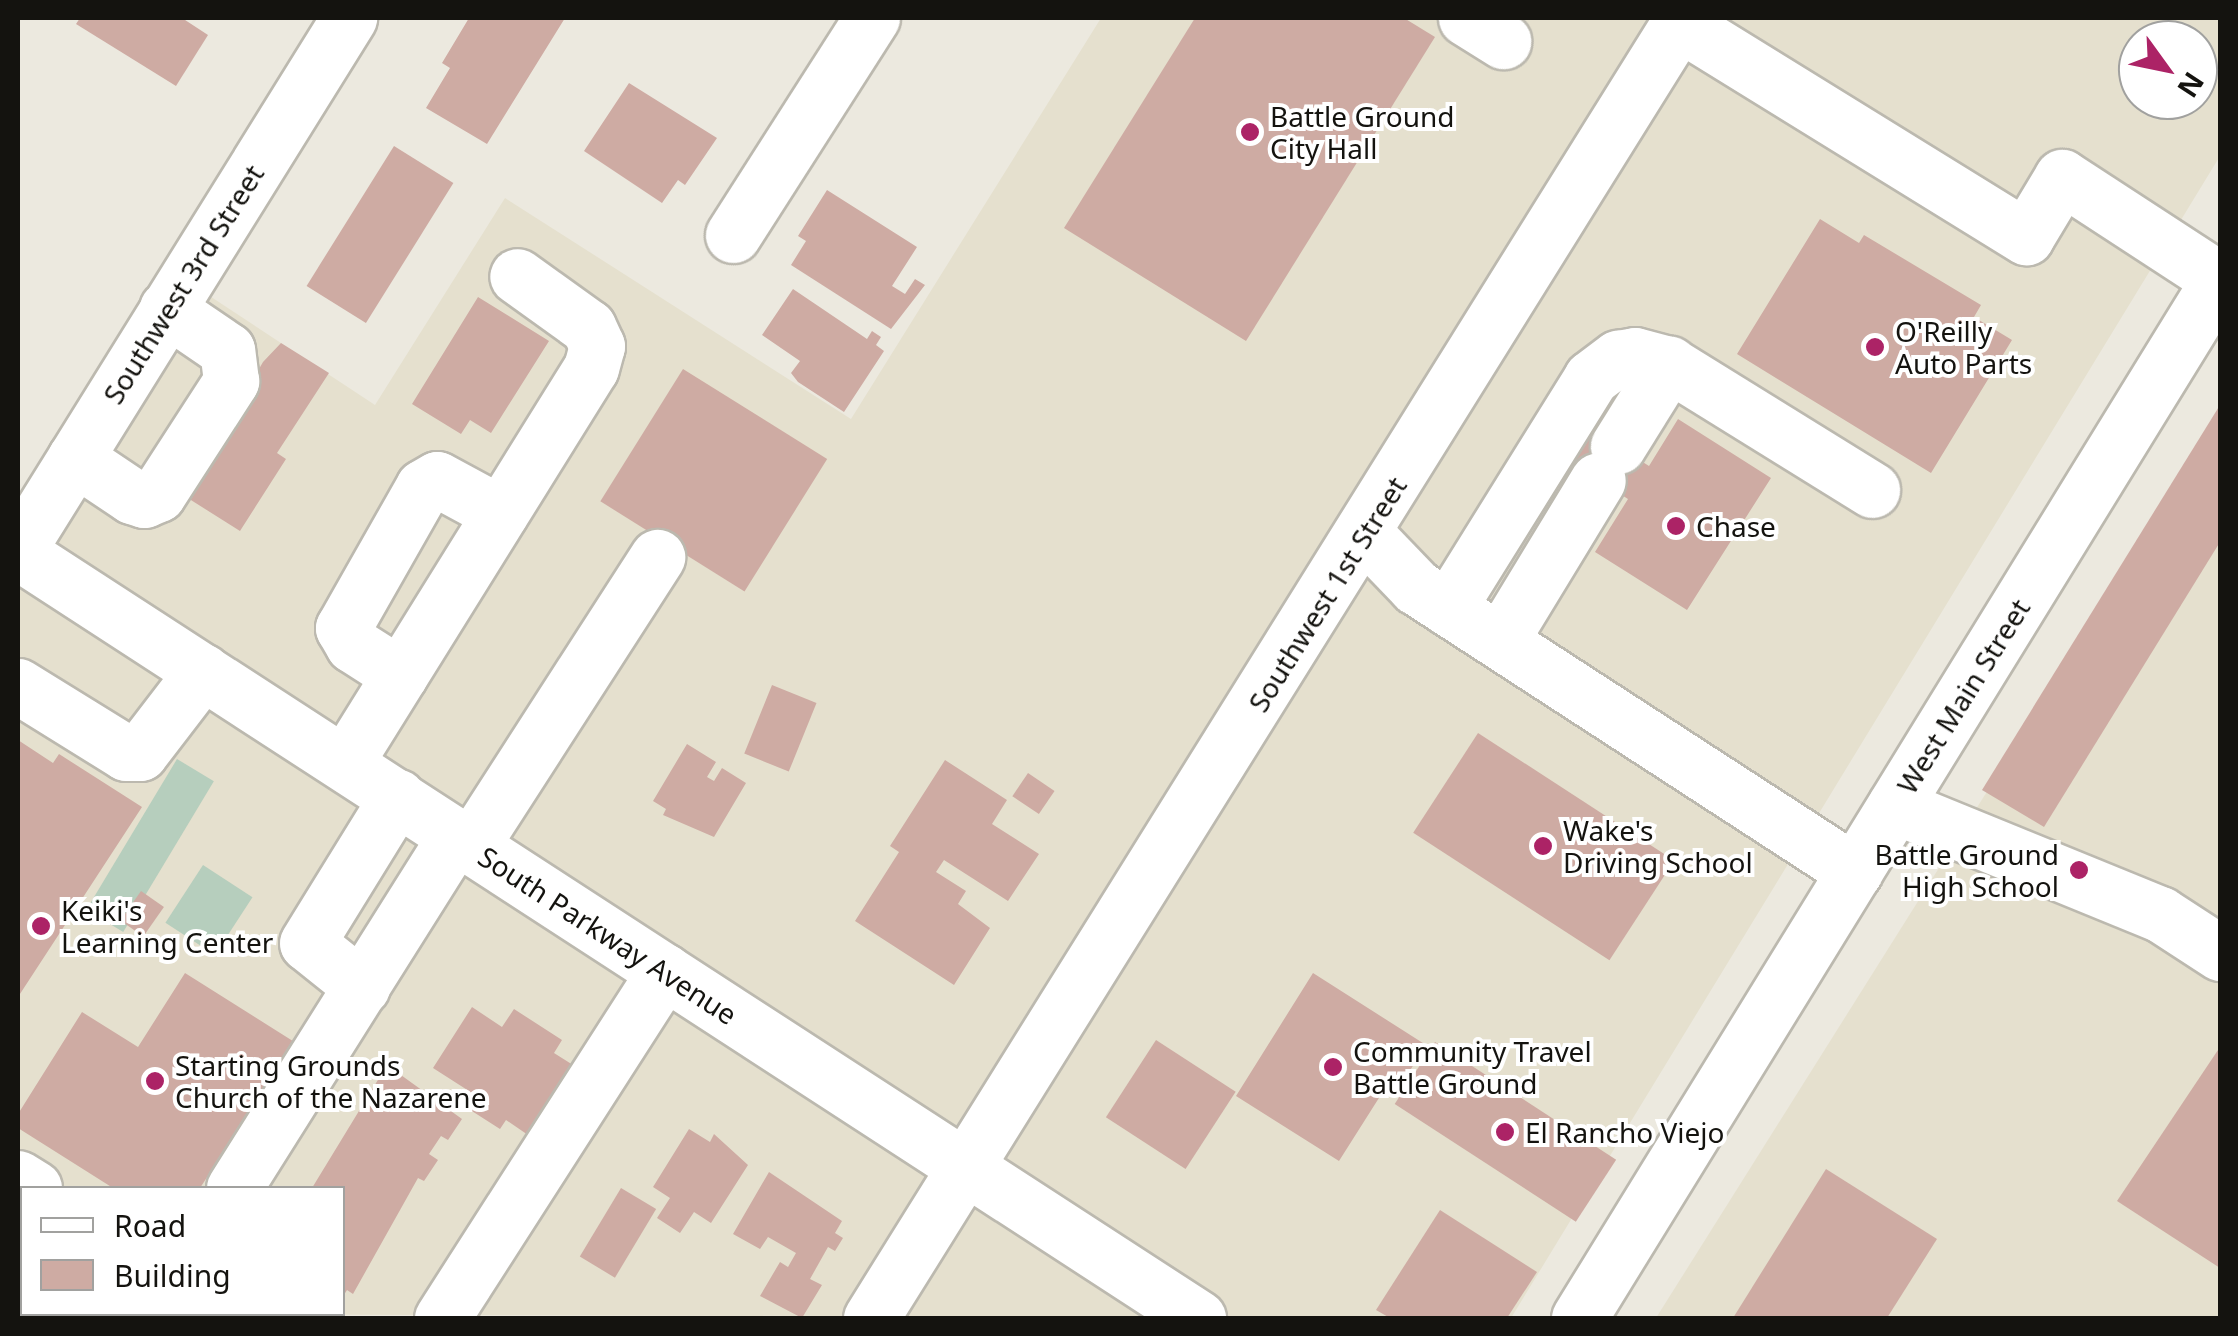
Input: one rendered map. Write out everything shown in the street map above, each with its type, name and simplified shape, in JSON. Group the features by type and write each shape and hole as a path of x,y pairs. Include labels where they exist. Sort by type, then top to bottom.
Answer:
{"main road":[{"name":"Southwest 3rd Street","path":"18,551 349,18"},
{"path":"733,235 872,18"},
{"path":"1681,20 2026,237 2062,177 2220,279"},
{"name":"Southwest 1st Street","path":"872,1318 970,1170 1681,20"},
{"path":"345,762 591,368 597,346 588,327 517,276"},
{"name":"West Main Street","path":"1579,1318 2220,279"},
{"path":"75,458 132,496 144,500 158,494 231,381 226,350 168,309"},
{"path":"1448,608 1591,378 1602,366 1635,355 1668,364 1872,490"},
{"path":"1500,641 1668,364"},
{"path":"400,675 353,645 343,628 423,488 437,479 500,513"},
{"path":"1365,534 1416,587 1854,872"},
{"name":"South Parkway Avenue","path":"18,551 1198,1318"},
{"path":"235,1186 362,986 657,557"},
{"path":"18,686 126,753 140,753 203,671"},
{"path":"362,986 307,943 397,797"},
{"path":"1896,806 2160,914 2220,953"},
{"path":"442,1318 664,971"}],"shaded area":[{"path":"1101,18 2220,18 2220,156 1511,1318 345,1315 345,1186 20,1186 18,1256 18,566 193,285 375,405 505,198 851,419"},
{"name":"Battle Ground High School","path":"2220,421 2220,1318 1656,1318"}],"green space":[{"path":"177,759 214,781 123,932 86,910"},
{"path":"203,865 252,897 215,955 165,923"}],"building":[{"path":"80,18 182,18 208,35 176,86 76,24"},
{"path":"469,18 565,18 487,144 426,108 450,68 442,63"},
{"name":"Battle Ground City Hall","path":"1195,18 1404,18 1435,37 1246,341 1064,228"},
{"path":"629,83 717,138 685,185 678,180 662,203 584,151"},
{"path":"394,146 453,183 366,323 307,286"},
{"path":"827,190 917,247 892,286 905,294 915,279 925,285 891,329 791,265 806,241 798,236"},
{"name":"O'Reilly Auto Parts","path":"1820,219 1859,243 1864,235 1981,305 1974,317 2012,340 1931,473 1737,354"},
{"path":"793,289 867,339 872,331 881,337 876,345 884,351 844,412 798,382 791,373 800,361 762,335"},
{"path":"478,297 549,341 491,433 470,420 461,434 412,404"},
{"path":"281,343 329,373 277,453 286,459 240,531 175,490 207,458 263,362"},
{"path":"683,369 827,459 745,591 600,501"},
{"path":"2220,405 2220,542 2044,827 1982,790"},
{"name":"Chase","path":"1678,419 1771,478 1687,610 1595,552 1628,499 1559,455 1580,422 1649,466"},
{"path":"772,685 817,703 789,772 744,754"},
{"name":"Wake's Driving School","path":"1478,733 1674,860 1609,960 1413,833"},
{"name":"Keiki's Learning Center","path":"18,740 53,763 59,754 142,807 18,997"},
{"path":"687,744 716,762 707,777 714,781 722,768 746,783 714,837 663,815 666,809 653,801"},
{"path":"945,760 1007,800 992,824 1039,854 1008,901 944,860 936,872 966,891 958,904 990,928 954,985 855,921 899,852 890,846"},
{"path":"1028,773 1055,791 1039,814 1012,796"},
{"path":"141,891 164,907 143,937 120,920"},
{"name":"Starting Grounds Church of the Nazarene","path":"185,973 296,1043 239,1155 227,1147 201,1186 110,1186 18,1128 18,1114 82,1012 138,1047"},
{"name":"Community Travel Battle Ground","path":"1313,973 1426,1045 1394,1096 1384,1090 1339,1161 1236,1096"},
{"path":"472,1007 502,1027 514,1009 562,1040 554,1053 573,1065 528,1135 506,1120 500,1129 464,1106 472,1093 433,1068"},
{"path":"1156,1040 1236,1092 1186,1169 1106,1117"},
{"name":"El Rancho Viejo","path":"1435,1042 1616,1160 1576,1222 1395,1104"},
{"path":"2220,1047 2220,1268 2117,1201"},
{"path":"387,1065 462,1119 448,1140 441,1136 429,1154 438,1160 424,1181 418,1178 353,1294 347,1290 345,1293 345,1186 313,1186"},
{"path":"689,1129 710,1142 714,1134 748,1165 711,1223 694,1212 680,1233 657,1218 670,1198 653,1187"},
{"path":"1826,1169 1937,1239 1887,1318 1733,1318"},
{"path":"769,1172 842,1221 835,1233 843,1238 835,1251 828,1247 810,1279 822,1285 802,1318 760,1296 780,1262 788,1267 796,1253 768,1237 760,1249 733,1234"},
{"path":"621,1188 656,1209 615,1278 580,1257"},
{"path":"1440,1210 1537,1272 1507,1318 1390,1318 1376,1310"}],"place":[{"name":"Battle Ground City Hall","path":"1250,132"},
{"name":"O'Reilly Auto Parts","path":"1875,347"},
{"name":"Chase","path":"1676,526"},
{"name":"Wake's Driving School","path":"1543,846"},
{"name":"Battle Ground High School","path":"2079,870"},
{"name":"Keiki's Learning Center","path":"41,926"},
{"name":"Community Travel Battle Ground","path":"1333,1067"},
{"name":"Starting Grounds Church of the Nazarene","path":"155,1081"},
{"name":"El Rancho Viejo","path":"1505,1132"}]}
